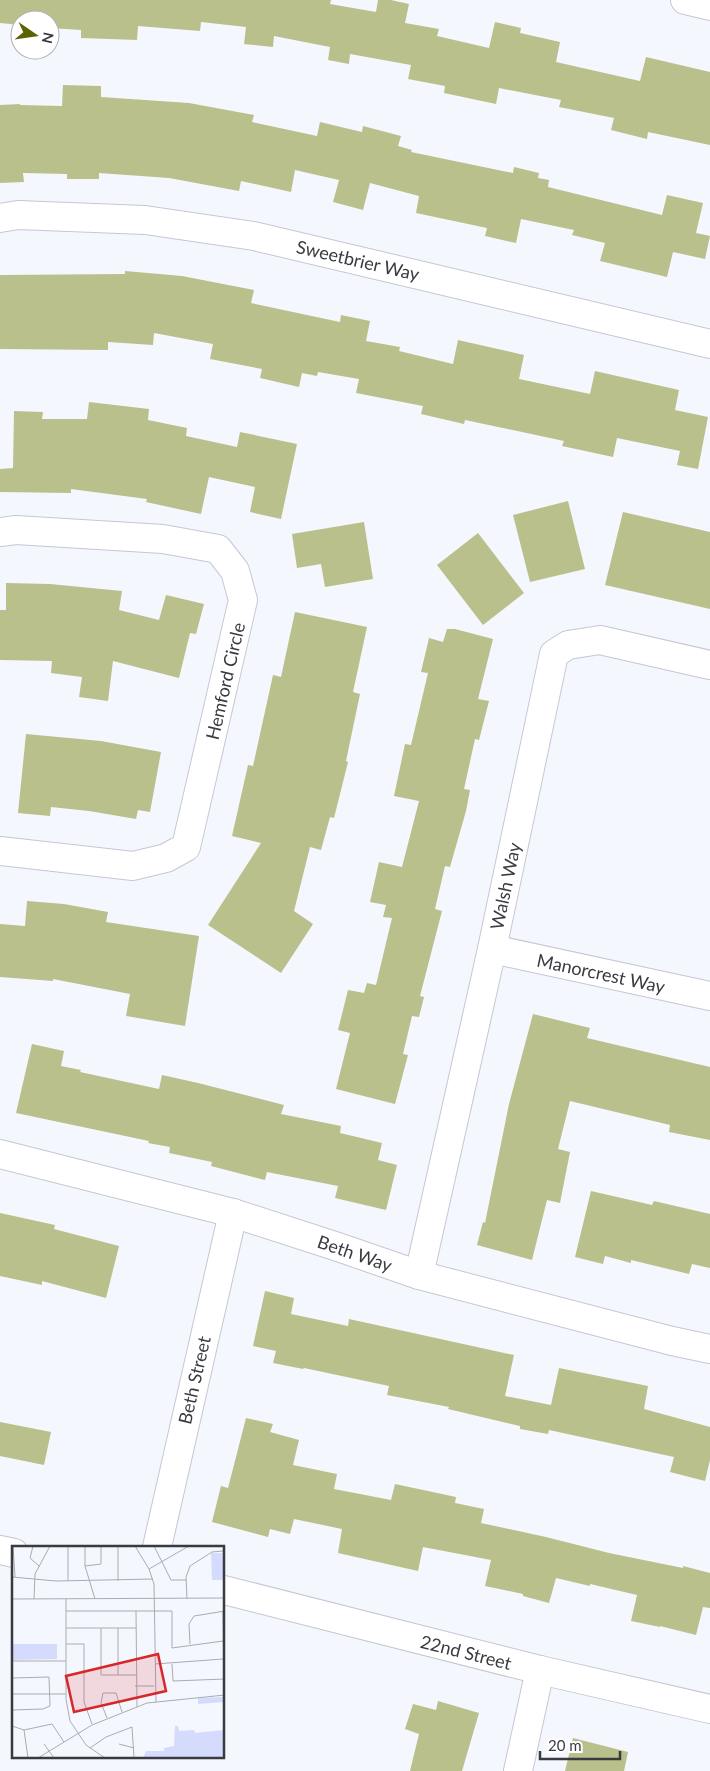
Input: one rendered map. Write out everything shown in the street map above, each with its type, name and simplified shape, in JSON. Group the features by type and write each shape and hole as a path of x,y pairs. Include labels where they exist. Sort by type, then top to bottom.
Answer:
{"street":[{"path":"685,0 710,6"},
{"name":"Sweetbrier Way","path":"0,218 18,215 145,220 254,236 710,344"},
{"name":"Hemford Circle","path":"0,532 16,530 154,538 218,549 235,571 243,600 186,847 166,858 133,866 0,851"},
{"name":"Walsh Way","path":"419,1275 492,949 554,654 568,645 600,640 710,665"},
{"name":"Manorcrest Way","path":"492,949 710,996"},
{"name":"Beth Way","path":"0,1154 233,1213 419,1275 672,1341 710,1349"},
{"name":"Beth Street","path":"157,1546 233,1213"},
{"name":"22nd Street","path":"225,1590 540,1670 710,1709"},
{"path":"518,1771 540,1670"}],"building":[{"path":"0,0 331,0 330,4 376,12 378,0 391,0 409,4 405,23 439,29 437,36 489,48 495,22 521,28 520,33 560,42 556,62 640,81 646,57 710,72 710,145 648,132 647,139 611,130 614,118 559,107 561,100 499,88 496,104 444,93 445,86 408,79 411,65 350,54 349,64 328,60 330,47 274,36 273,47 244,44 246,27 201,22 200,31 138,26 137,40 81,38 81,30 60,29 60,10 10,10 10,24 0,23"},
{"path":"63,85 101,86 101,97 189,103 254,115 252,122 317,136 320,122 362,132 363,126 401,136 398,146 412,150 411,152 513,173 514,167 539,173 538,178 549,180 548,187 662,215 667,195 703,203 696,233 710,236 705,259 673,252 667,277 600,261 605,243 572,235 574,230 521,219 516,243 485,236 487,228 416,213 419,196 370,183 363,210 333,202 339,180 295,170 291,192 241,181 239,191 169,178 99,173 99,179 67,179 67,174 23,173 24,182 0,183 0,105 62,106"},
{"path":"125,271 182,276 254,290 251,303 340,322 341,315 370,321 366,341 400,347 399,351 453,364 458,340 524,355 519,379 590,394 595,371 679,390 675,410 708,417 698,469 677,465 680,451 617,438 613,457 562,446 564,441 465,420 464,424 421,414 423,406 356,393 359,379 318,372 317,376 302,373 299,387 260,378 262,369 210,359 213,344 154,333 153,345 108,342 108,350 0,349 0,275 125,274"},
{"path":"89,402 149,409 148,420 187,428 186,436 237,447 240,432 297,444 281,519 250,512 255,487 209,477 201,514 146,502 147,499 71,489 71,493 0,492 0,469 13,468 14,411 43,412 42,419 87,419"},
{"path":"568,501 585,569 530,582 513,515"},
{"path":"623,512 710,532 710,609 605,585"},
{"path":"364,522 373,579 325,587 321,564 297,568 292,534"},
{"path":"478,533 524,593 483,625 437,565"},
{"path":"6,583 50,584 122,591 119,610 159,620 166,595 204,604 196,634 190,633 179,678 113,661 108,701 79,697 82,677 51,673 52,661 0,660 0,610 6,610"},
{"path":"295,612 367,627 353,692 360,694 346,761 348,762 334,818 330,817 321,850 310,847 294,911 313,924 281,973 208,925 261,843 232,836 248,765 253,766 273,675 281,677"},
{"path":"447,629 455,629 493,639 478,699 489,701 479,740 475,739 464,789 470,790 466,811 450,867 445,866 435,909 442,911 420,996 424,997 419,1017 412,1016 403,1054 408,1055 395,1104 336,1089 350,1033 338,1030 348,990 364,993 367,983 376,985 392,918 383,917 386,905 370,902 379,862 402,867 419,801 394,796 405,744 411,745 428,673 421,672 429,638 443,642"},
{"path":"26,734 101,741 161,752 150,812 138,810 136,819 51,807 50,816 18,813"},
{"path":"27,901 64,904 108,912 106,922 199,936 185,1026 126,1016 130,994 53,979 53,981 0,977 0,924 25,926"},
{"path":"533,1014 590,1028 587,1038 710,1067 710,1140 669,1132 670,1125 570,1101 558,1149 570,1152 560,1203 547,1200 532,1260 477,1245 483,1222 485,1223 509,1104"},
{"path":"32,1044 64,1051 61,1066 81,1070 80,1072 159,1089 162,1075 198,1083 284,1105 281,1114 341,1126 340,1133 382,1143 378,1160 397,1165 386,1210 335,1198 338,1186 267,1172 265,1180 211,1166 212,1162 169,1153 170,1147 148,1143 149,1141 16,1113"},
{"path":"591,1191 652,1205 654,1201 710,1214 710,1268 692,1264 689,1274 631,1260 631,1263 605,1256 603,1264 575,1257"},
{"path":"0,1213 55,1225 54,1229 119,1246 106,1298 42,1281 42,1285 0,1276"},
{"path":"265,1291 294,1298 291,1314 348,1326 349,1319 514,1355 505,1396 551,1405 559,1368 648,1386 644,1409 710,1427 710,1460 705,1481 670,1472 674,1457 549,1430 548,1434 520,1429 520,1426 448,1409 449,1407 387,1395 389,1386 273,1363 276,1351 253,1346"},
{"path":"246,1418 273,1424 270,1432 299,1440 293,1465 337,1474 334,1489 391,1500 395,1484 456,1497 455,1503 484,1509 481,1523 609,1553 683,1568 683,1566 710,1573 710,1608 703,1607 696,1635 631,1621 637,1595 590,1584 590,1586 556,1578 549,1603 523,1596 523,1594 485,1586 491,1560 423,1547 418,1571 338,1553 342,1529 294,1519 290,1534 270,1529 268,1537 212,1522 221,1486 228,1488"},
{"path":"0,1422 51,1432 44,1465 0,1456"},
{"path":"438,1701 479,1713 462,1771 410,1771 419,1734 405,1729 413,1704 436,1710"},
{"path":"573,1738 628,1752 624,1771 565,1771"}]}
